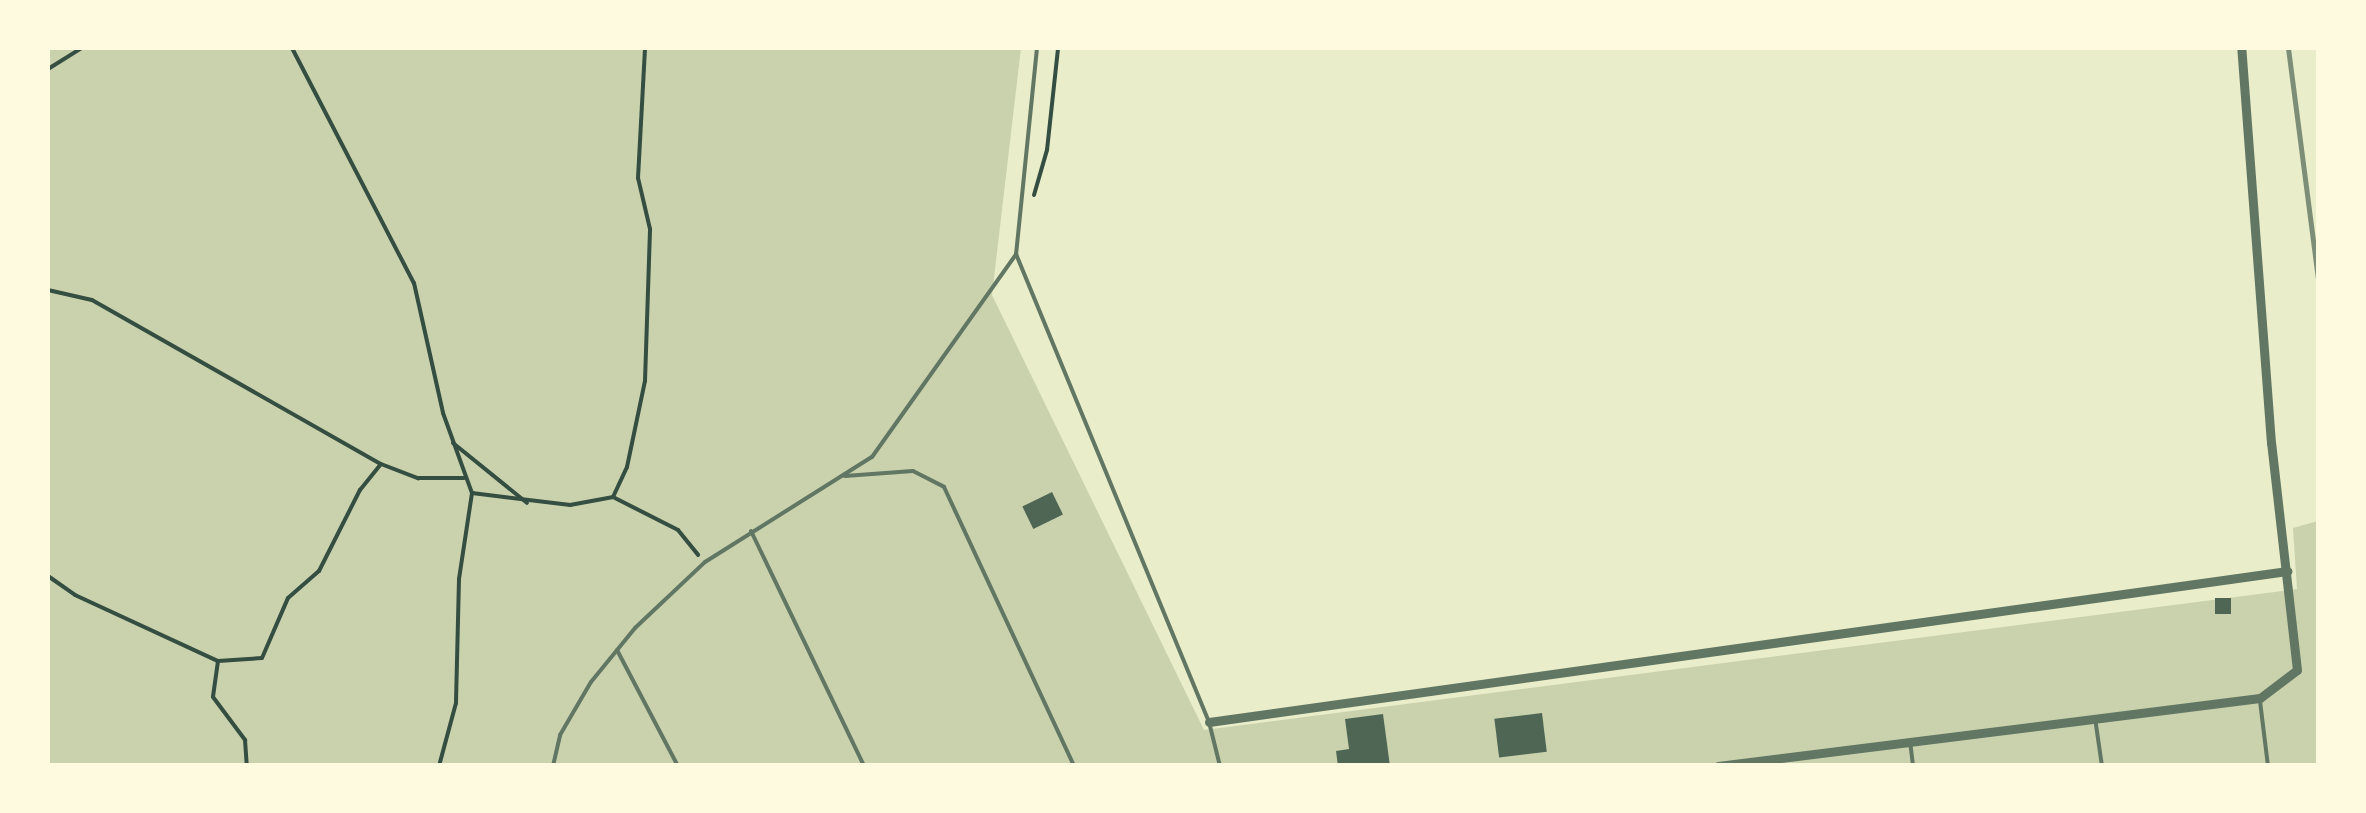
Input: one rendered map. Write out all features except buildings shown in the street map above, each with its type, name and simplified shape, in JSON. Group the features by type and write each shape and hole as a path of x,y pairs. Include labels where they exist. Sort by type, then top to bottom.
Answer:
{"street":[{"path":"1718,766 1799,760 1910,742 2260,698 2297,670 2241,48"},
{"path":"1209,722 2288,571"}],"lane":[{"path":"1037,48 1016,254 1209,722 1220,766"},
{"path":"553,766 560,735 617,650 705,562 872,457 1016,254"},
{"path":"840,477 913,471 944,487 1074,766"},
{"path":"751,531 864,766"},
{"path":"617,650 678,766"},
{"path":"2260,698 2268,766"},
{"path":"2095,718 2102,766"},
{"path":"1910,742 1913,766"}],"path":[{"path":"48,68 81,48"},
{"path":"292,48 414,283 452,442 472,494 459,579 456,703 439,766"},
{"path":"613,497 640,420 645,381 650,229 638,178 645,48"},
{"path":"1018,222 1047,150 1058,48"},
{"path":"48,290 92,300 381,464 418,478 464,478"},
{"path":"452,442 527,503"},
{"path":"48,576 75,595 218,661 262,658 288,598 319,571 360,490 381,464"},
{"path":"472,494 527,503 613,497 678,530 705,562"},
{"path":"218,661 213,698 245,740 247,766"}],"green space":[{"path":"48,48 1021,48 992,295 1204,730 2297,589 2293,528 2318,521 2318,765 48,765"}],"railway":[{"path":"2288,48 2318,280"}]}
